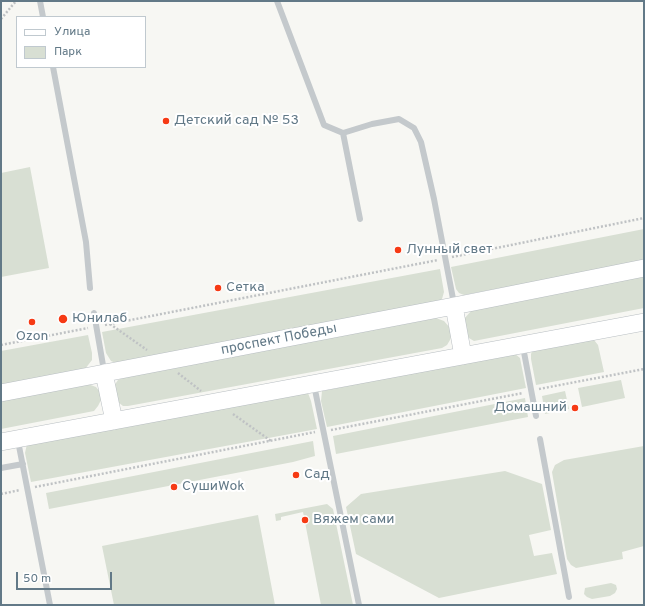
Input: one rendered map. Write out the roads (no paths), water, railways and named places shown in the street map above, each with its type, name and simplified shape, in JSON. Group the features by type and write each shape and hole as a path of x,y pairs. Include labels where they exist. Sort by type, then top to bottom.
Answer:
{"main road":[{"name":"проспект Победы","path":"1,393 644,268"},
{"path":"454,306 463,356"},
{"path":"1,442 644,322"},
{"path":"104,373 114,421"}],"lane":[{"path":"40,1 43,16"},
{"path":"277,1 324,126 343,133 372,124 399,120 414,128 421,142 434,199 454,306"},
{"path":"53,68 86,242 90,288"},
{"path":"343,133 360,219"},
{"path":"94,313 104,373"},
{"path":"522,344 536,416"},
{"path":"314,384 359,605"},
{"path":"18,439 50,605"},
{"path":"540,439 569,597"},
{"path":"1,468 23,464"}],"place":[{"name":"Детский сад № 53","path":"166,121"},
{"name":"Лунный свет","path":"398,250"},
{"name":"Сетка","path":"218,288"},
{"name":"Юнилаб","path":"63,319"},
{"name":"Ozon","path":"32,322"},
{"name":"Домашний","path":"575,408"},
{"name":"Сад","path":"296,475"},
{"name":"СушиWok","path":"174,487"},
{"name":"Вяжем сами","path":"305,520"}]}
